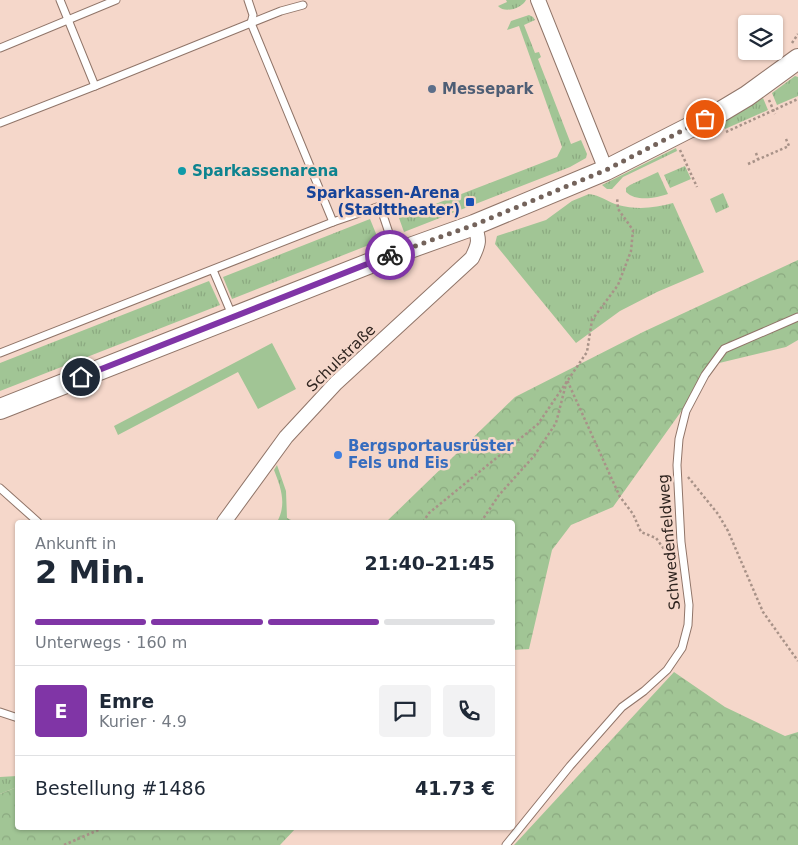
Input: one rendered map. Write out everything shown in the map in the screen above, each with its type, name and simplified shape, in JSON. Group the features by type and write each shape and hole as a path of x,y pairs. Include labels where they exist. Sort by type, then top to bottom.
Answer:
{"main road":[{"path":"0,409 396,253 474,225 606,170 722,111 747,96 797,59"}],"street":[{"path":"538,0 606,170"},
{"name":"Schulstraße","path":"225,520 286,437 336,383 472,258 479,246 474,225"}],"lane":[{"path":"60,0 95,86"},
{"path":"0,48 116,0"},
{"path":"248,0 253,15 251,23 333,222"},
{"path":"0,123 281,11 303,5"},
{"path":"0,353 333,222 380,206 396,253"},
{"path":"213,270 233,317"},
{"name":"Schwedenfeldweg","path":"506,845 570,766 622,708 667,670 682,648 688,625 689,605 681,542 676,465 679,439 686,411 705,375 724,349 798,317"},
{"path":"0,488 36,520"},
{"path":"0,712 15,717"}],"path":[{"path":"726,132 798,99"},
{"path":"748,164 789,146 786,139"},
{"path":"678,146 696,187"},
{"path":"756,153 758,159"},
{"path":"424,520 429,513 538,424 587,352 592,320 618,285 631,251 633,230 618,209 617,197"},
{"path":"482,520 500,495 534,456 556,423 567,380"},
{"path":"567,380 620,496 633,514 642,532 656,538 664,549 681,542"},
{"path":"676,465 718,514 728,531 763,612 798,661"},
{"path":"64,845 98,830"}],"green space":[{"path":"506,0 526,0 513,9 505,10 498,6 507,2"},
{"path":"529,15 535,20 524,25 535,53 539,52 541,57 538,59 571,144 581,140 587,154 586,158 570,167 404,232 399,218 557,157 562,147 519,26 507,30 511,21"},
{"path":"795,76 798,77 798,96 777,105 772,93"},
{"path":"763,98 768,110 725,129 722,123"},
{"path":"676,148 677,151 623,177 612,189 607,189 602,185"},
{"path":"685,166 691,179 670,188 664,175"},
{"path":"658,172 668,194 652,198 641,198 626,192 626,188 630,185"},
{"path":"723,193 729,207 716,213 710,199"},
{"path":"589,194 632,208 653,207 673,203 704,272 657,292 620,311 576,343 495,244 497,236 546,220 572,201"},
{"path":"370,219 379,241 232,299 223,277"},
{"path":"798,260 798,340 786,347 715,364 613,507 571,525 552,550 529,649 515,650 515,520 388,520 515,397 643,332"},
{"path":"209,281 220,305 0,391 0,363"},
{"path":"272,343 296,389 258,409 238,372 118,435 114,426"},
{"path":"277,465 286,491 287,518 291,520 278,520 282,509 282,496 274,470"},
{"path":"674,672 725,707 785,736 798,732 798,845 514,845"},
{"path":"15,776 15,788 0,794 0,777"},
{"path":"15,788 15,830 294,830 280,845 0,845 0,794"}],"way so far":[{"path":"390,255 474,225 606,170 705,119"}],"place":[{"name":"Messepark","path":"432,89"},
{"name":"Sparkassenarena","path":"182,171"},
{"name":"Sparkassen-Arena (Stadttheater)","path":"470,202"},
{"name":"Bergsportausrüster Fels und Eis","path":"338,455"}],"route":[{"path":"81,377 390,255"}]}
